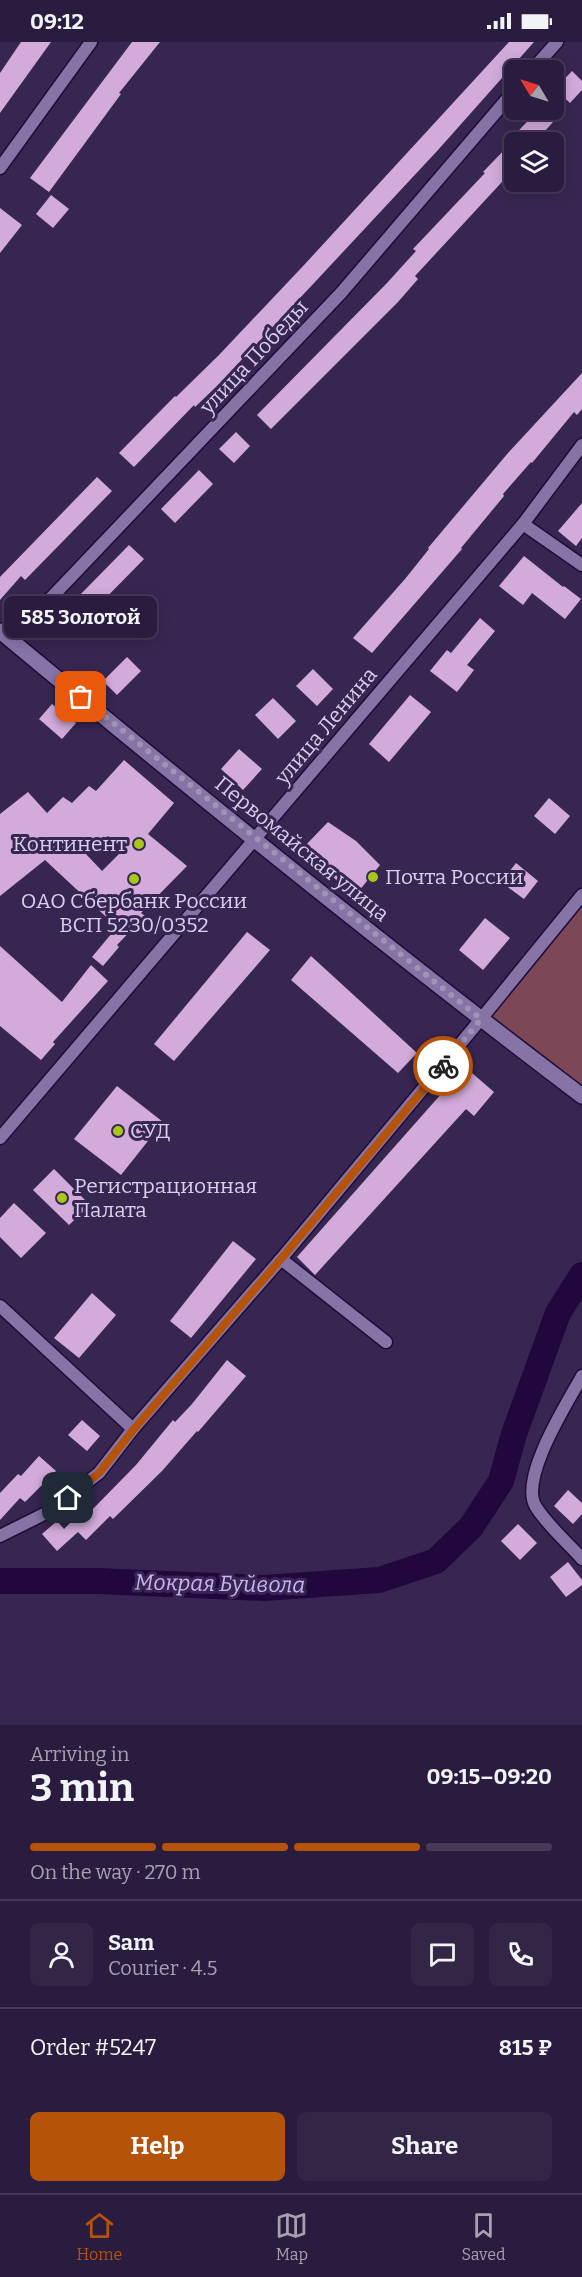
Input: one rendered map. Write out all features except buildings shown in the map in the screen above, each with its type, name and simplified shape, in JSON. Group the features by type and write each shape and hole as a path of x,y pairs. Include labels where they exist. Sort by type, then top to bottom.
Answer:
{"main road":[{"name":"Первомайская улица","path":"6,636 255,839 481,1019 582,1096"}],"street":[{"path":"0,168 91,42"},
{"path":"541,60 556,42"},
{"name":"улица Победы","path":"6,636 341,293 504,103"},
{"name":"улица Ленина","path":"0,1138 523,524 582,445"},
{"path":"523,524 582,565"},
{"path":"0,1536 50,1511 99,1473 134,1429 281,1259 582,895"},
{"path":"281,1259 386,1342"},
{"path":"0,1306 134,1429"},
{"path":"582,1376 542,1450 531,1484 534,1505 582,1559"}],"shaded area":[{"path":"582,902 582,1086 488,1019"}],"waterway":[{"name":"Мокрая Буйвола","path":"0,1581 98,1581 264,1588 379,1580 436,1561 471,1527 501,1481 514,1434 558,1313 582,1275"}],"way so far":[{"path":"81,697 481,1019 443,1066"}],"place":[{"name":"585 Золотой","path":"81,697"},
{"name":"Континент","path":"139,844"},
{"name":"Почта России","path":"373,877"},
{"name":"ОАО Сбербанк России ВСП 5230/0352","path":"134,879"},
{"name":"СУД","path":"118,1131"},
{"name":"Регистрационная Палата","path":"62,1198"}],"route":[{"path":"68,1498 99,1473 443,1066"}]}
